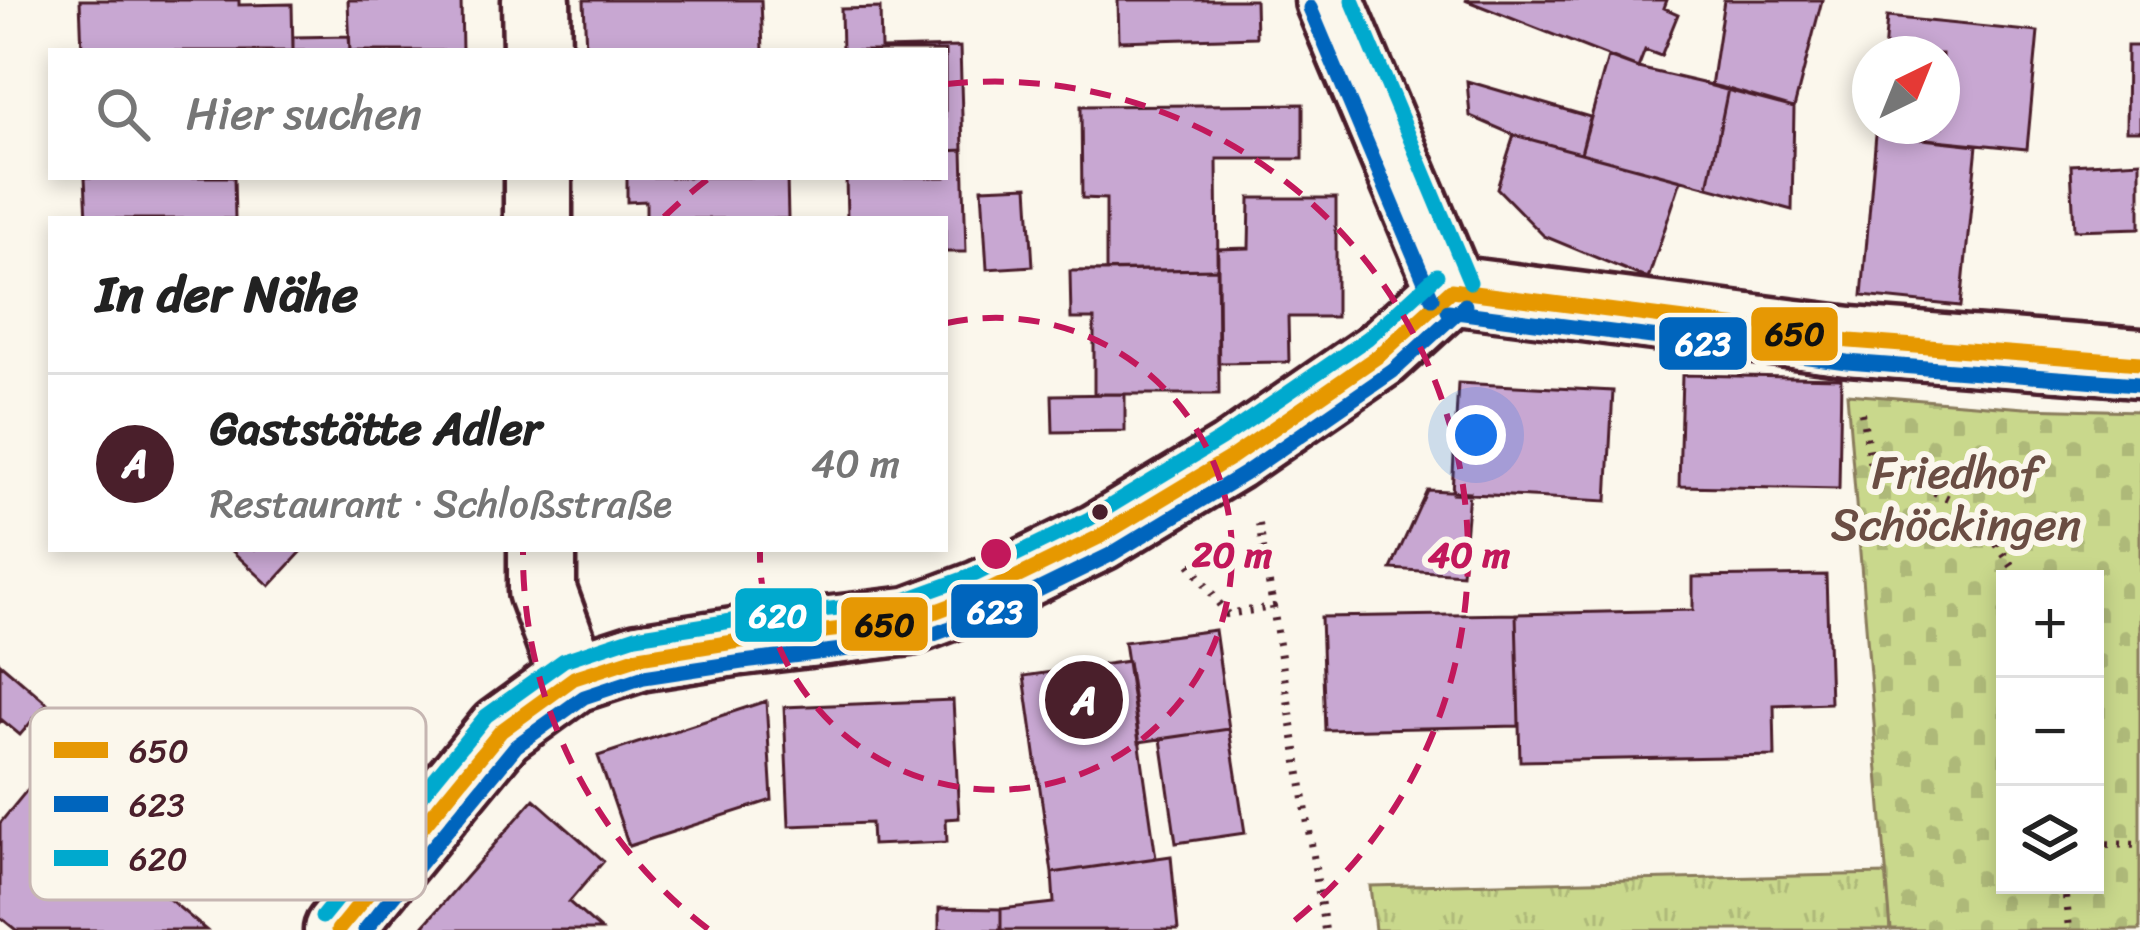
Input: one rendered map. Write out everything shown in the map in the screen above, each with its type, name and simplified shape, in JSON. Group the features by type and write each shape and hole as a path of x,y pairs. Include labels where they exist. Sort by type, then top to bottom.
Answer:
{"street":[{"path":"536,0 537,48"},
{"path":"1329,0 1451,290"},
{"path":"538,180 538,216"},
{"path":"426,822 501,730 574,678 640,657 910,621 982,594 1099,537 1232,457 1364,366 1451,290 1850,341 2140,364"},
{"path":"542,552 542,591 574,678"},
{"path":"338,930 362,900"}],"path":[{"path":"1850,341 1870,461 1974,511 2015,570"},
{"path":"1147,507 1227,614 1274,607"},
{"path":"1258,520 1325,930"},
{"path":"2104,844 2140,844"},
{"path":"2067,894 2069,930"}],"green space":[{"name":"Friedhof Schöckingen","path":"1847,394 2024,408 2140,411 2140,930 1891,930"},
{"path":"1887,874 1891,930 1375,930 1370,886"}],"building":[{"path":"80,0 292,4 293,48 82,48"},
{"path":"348,0 461,0 462,48 350,48"},
{"path":"584,0 761,0 763,48 586,48"},
{"path":"1118,0 1255,0 1256,37 1119,41"},
{"path":"1465,0 1667,0 1664,8 1678,14 1661,56 1645,50 1638,68"},
{"path":"1724,0 1822,0 1794,108 1711,86"},
{"path":"880,8 881,48 842,48 841,9"},
{"path":"1887,17 2038,32 2027,149 1960,142 1960,36 1885,36"},
{"path":"349,36 350,48 293,48 293,37"},
{"path":"2127,46 2140,46 2140,131 2126,131"},
{"path":"960,47 963,150 948,151 948,48 920,48"},
{"path":"1608,57 1728,89 1708,187 1581,153"},
{"path":"1467,81 1590,117 1581,153 1514,135 1470,116"},
{"path":"1728,89 1794,108 1792,210 1708,187"},
{"path":"1303,104 1303,159 1217,159 1218,269 1106,271 1106,199 1082,198 1081,106"},
{"path":"1514,135 1681,180 1648,279 1544,236 1497,188"},
{"path":"1875,144 1977,145 1961,306 1862,296"},
{"path":"963,150 966,252 948,252 948,216 847,216 846,180 948,180 948,151"},
{"path":"2140,161 2140,228 2074,230 2071,165"},
{"path":"85,180 234,180 235,216 87,216"},
{"path":"627,180 787,180 788,216 646,216 646,201 627,202"},
{"path":"1028,186 1033,266 987,269 982,188"},
{"path":"1250,198 1336,198 1336,317 1288,317 1289,362 1218,363 1217,249 1249,248"},
{"path":"1218,269 1219,394 1094,394 1094,319 1071,319 1070,271"},
{"path":"1682,375 1841,378 1839,489 1679,486"},
{"path":"1458,383 1613,391 1607,501 1452,493"},
{"path":"1125,394 1125,431 1053,432 1052,395"},
{"path":"1427,490 1469,492 1462,574 1391,569"},
{"path":"233,552 301,552 270,586"},
{"path":"1826,575 1830,703 1774,705 1775,756 1520,761 1516,614 1693,610 1693,577"},
{"path":"1516,614 1519,726 1325,730 1321,617"},
{"path":"1215,630 1229,729 1139,742 1124,642"},
{"path":"1128,661 1156,858 1052,873 1024,676"},
{"path":"0,663 47,703 43,708 30,708 30,723 20,735 0,722"},
{"path":"953,700 959,818 946,819 947,842 872,845 871,823 789,826 784,707"},
{"path":"766,701 772,800 629,846 598,756"},
{"path":"1229,729 1245,833 1176,843 1161,739"},
{"path":"30,786 30,900 170,900 206,930 16,930 0,917 0,823"},
{"path":"534,799 604,861 569,902 601,930 430,930 424,925"},
{"path":"1171,856 1178,930 1001,930 1001,909 1054,903 1052,873"},
{"path":"939,908 1001,909 1001,930 939,930"}],"transit line":[{"name":"620","path":"1352,0 1470,282"},
{"name":"623","path":"1310,8 1432,298"},
{"name":"620","path":"426,790 486,716 564,660 636,636 905,600 974,575 1089,519 1221,439 1368,338 1437,275"},
{"name":"650","path":"1451,290 1850,341 2140,363"},
{"name":"650","path":"426,823 501,731 574,678 639,657 910,621 982,594 1099,537 1232,457 1381,354 1451,290"},
{"name":"623","path":"426,856 516,746 584,697 644,677 915,641 991,613 1110,555 1244,474 1393,371 1465,305"},
{"name":"623","path":"1448,311 1847,362 2138,384"},
{"name":"620","path":"322,917 336,900"},
{"name":"650","path":"338,930 363,900"},
{"name":"623","path":"365,930 390,900"}],"place":[{"name":"Gaststätte Adler","path":"1084,700"}]}
